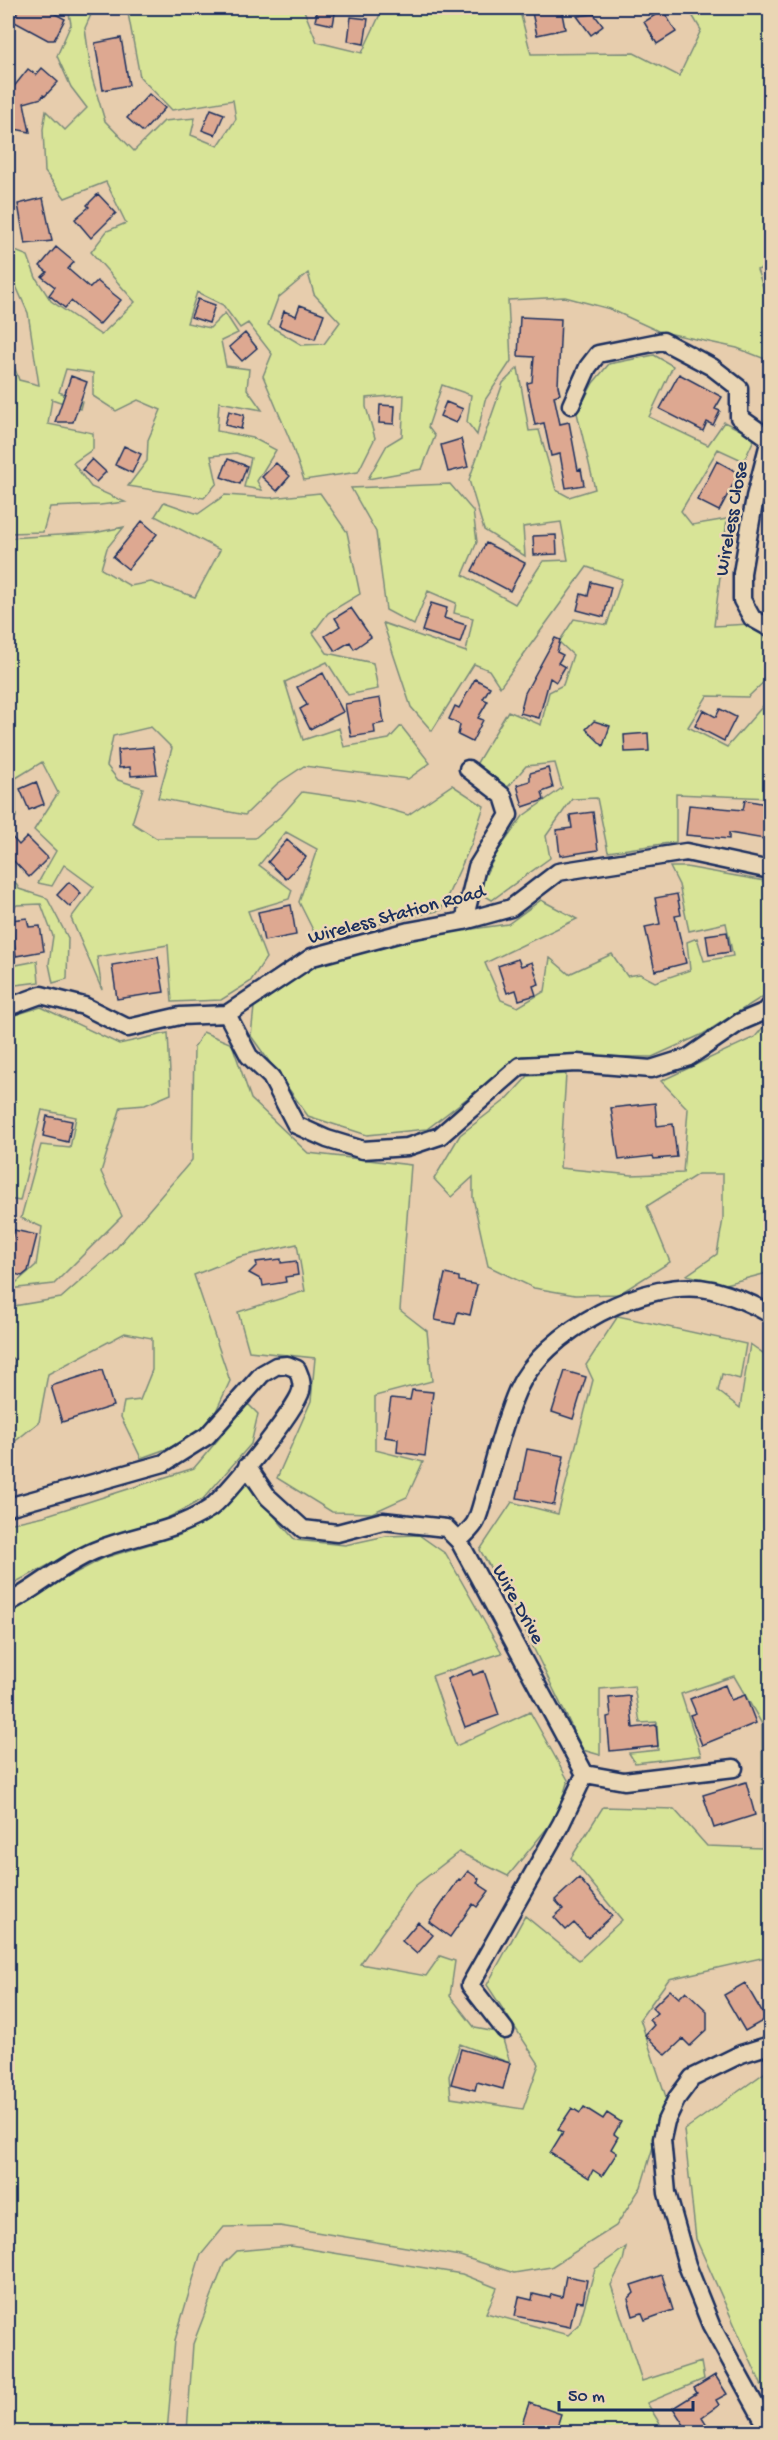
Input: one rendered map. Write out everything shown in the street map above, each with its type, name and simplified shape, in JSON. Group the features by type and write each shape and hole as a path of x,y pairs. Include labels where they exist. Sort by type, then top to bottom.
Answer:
{"street":[{"name":"Wireless Close","path":"571,405 588,367 597,354 663,341 712,367 739,388 739,417 771,440 754,497 742,573 742,600 752,618 771,628"},
{"path":"464,921 477,867 509,815 503,796 468,769"},
{"name":"Wireless Station Road","path":"227,1014 312,957 409,931 464,921 511,908 558,872 687,852 771,870"},
{"path":"8,1007 41,996 84,1006 128,1028 180,1016 227,1014 249,1056 271,1077 296,1125 327,1139 363,1150 407,1147 441,1136 520,1066 577,1063 651,1069 689,1057 740,1022 766,1011 771,1006"},
{"path":"247,1466 268,1497 303,1529 338,1533 383,1521 446,1528 459,1541 476,1523 507,1420 527,1370 553,1344 578,1324 623,1302 681,1288 711,1290 771,1314"},
{"path":"8,1507 164,1463 207,1436 262,1374 276,1365 287,1365 297,1369 301,1380 301,1391 282,1425 211,1508 179,1526 93,1552 8,1603"},
{"name":"Wire Drive","path":"459,1541 585,1774"},
{"path":"505,2030 470,1985 561,1824 585,1774 624,1781 734,1768"},
{"path":"770,2433 711,2325 687,2265 667,2193 662,2139 666,2121 677,2098 692,2078 741,2054 771,2045"}],"green space":[{"path":"68,8 94,8 85,28 92,78 105,121 134,151 164,121 195,118 191,135 218,146 236,119 233,100 172,110 140,77 127,8 303,8 317,42 362,53 383,8 519,8 531,54 634,53 679,76 701,30 688,8 770,8 770,266 757,270 770,306 770,331 765,359 737,348 658,331 610,309 565,297 508,300 511,361 485,400 477,435 467,422 471,395 442,385 428,427 435,436 422,469 368,479 387,445 402,436 404,395 366,398 366,407 375,438 358,472 304,480 263,376 272,354 248,323 240,328 223,305 197,292 187,323 210,328 225,313 238,333 221,341 226,366 249,369 247,389 262,410 219,402 217,431 253,438 276,450 257,481 262,490 244,487 251,458 236,453 211,456 217,483 204,498 128,486 147,461 148,440 161,410 138,400 116,411 93,396 93,373 66,369 59,392 82,401 80,409 52,399 48,424 93,433 93,449 73,463 91,487 125,502 50,507 43,532 8,533 8,350 19,380 39,385 28,313 8,268 8,248 28,256 36,278 51,301 101,335 135,302 91,252 107,231 126,223 106,182 65,198 45,172 43,129 46,111 65,130 87,108 71,87 57,56 71,24","holes":["308,273 314,294 340,322 324,344 302,345 268,325 278,298"]},
{"path":"654,355 673,366 649,417 708,445 724,422 755,437 744,461 718,449 681,511 692,525 727,519 714,626 750,624 770,634 770,676 748,697 707,696 688,727 727,747 770,698 770,798 676,794 676,842 608,852 597,798 572,799 546,836 550,858 492,900 477,891 498,851 523,816 562,788 555,763 526,766 508,787 475,766 508,711 541,725 549,692 563,685 573,655 559,642 574,619 607,625 622,579 587,567 500,687 489,670 474,664 432,731 411,707 383,623 466,652 473,618 454,613 456,603 428,591 414,625 386,610 376,532 351,488 450,484 473,511 477,542 463,575 515,604 543,561 568,560 561,522 523,527 525,556 484,530 469,480 503,383 518,368 529,431 539,430 556,490 569,497 595,489 577,413 593,383 609,364"},
{"path":"770,467 770,569 767,472"},
{"path":"320,493 347,532 360,594 328,613 313,633 327,653 373,663 378,689 348,695 327,662 285,682 303,740 339,728 344,747 389,739 401,726 430,763 408,779 304,766 277,784 245,815 158,798 172,748 151,727 113,736 107,766 118,780 143,788 132,823 156,838 255,838 281,816 302,792 358,800 408,815 452,785 484,806 471,845 441,910 317,938 299,902 317,849 286,832 259,865 292,890 289,899 248,911 266,958 250,982 221,1000 172,1002 168,945 97,957 102,990 71,918 94,887 64,865 52,886 38,883 56,851 34,830 58,793 42,762 16,778 16,817 8,826 8,747 12,720 8,718 8,538 94,533 124,527 107,548 101,569 130,586 151,582 195,597 220,550 155,516 164,502 198,514 225,495 270,498"},
{"path":"670,867 686,867 770,882 770,992 703,1034 652,1057 522,1056 427,1129 367,1135 308,1116 251,1036 254,1007 320,963 409,938 508,924 541,900 577,919 485,963 501,1000 518,1007 545,991 550,958 569,974 612,954 627,976 640,974 655,982 690,970 687,942 697,938 704,961 733,956 726,923 689,931 679,885"},
{"path":"8,870 19,889 47,898 68,938 67,979 53,983 49,964 53,936 41,904 17,905 8,912"},
{"path":"8,938 11,966 37,961 39,982 8,986"},
{"path":"41,1007 119,1044 168,1033 171,1094 145,1105 121,1107 101,1172 122,1216 54,1284 9,1289 36,1265 42,1227 21,1218 41,1145 70,1148 76,1117 42,1110 20,1201 8,1199 8,1017"},
{"path":"770,1019 770,1266 767,1273 725,1284 687,1275 717,1254 723,1219 723,1174 698,1174 647,1206 670,1262 619,1294 575,1295 534,1288 488,1266 473,1198 473,1177 451,1197 434,1179 460,1135 507,1099 528,1076 566,1074 560,1168 632,1175 683,1173 688,1109 661,1081 755,1037"},
{"path":"203,1032 232,1044 251,1099 308,1153 411,1165 400,1310 427,1331 432,1381 375,1396 375,1450 423,1462 407,1497 372,1513 332,1512 277,1478 311,1401 315,1358 249,1351 238,1312 305,1291 297,1244 239,1257 194,1275 230,1381 216,1411 191,1440 141,1458 121,1417 124,1402 140,1400 152,1370 152,1338 125,1333 48,1374 39,1422 8,1447 8,1392 15,1359 8,1357 8,1307 61,1298 112,1253 192,1160 194,1048"},
{"path":"618,1316 746,1344 740,1379 722,1374 718,1391 740,1408 750,1344 770,1358 770,1956 669,1979 640,2019 667,2100 641,2187 616,2226 551,2267 514,2273 460,2256 280,2226 224,2227 200,2256 175,2340 167,2432 8,2432 8,1608 104,1558 180,1535 214,1515 243,1480 295,1540 345,1545 386,1536 419,1535 446,1554 502,1653 432,1676 456,1746 530,1712 568,1780 557,1816 508,1876 459,1852 415,1886 360,1964 426,1976 440,1956 455,1961 450,1996 475,2028 501,2033 510,2063 460,2044 449,2076 451,2098 523,2109 539,2064 487,1985 525,1916 579,1960 622,1920 571,1858 603,1807 674,1809 707,1846 762,1848 762,1724 734,1676 681,1694 701,1755 635,1763 629,1753 658,1750 657,1722 640,1723 634,1686 600,1689 600,1755 583,1750 516,1612 480,1550 512,1502 558,1514 593,1380 586,1365"},
{"path":"248,1404 258,1414 251,1444 203,1499 160,1522 76,1551 8,1586 8,1524 44,1516 194,1468"},
{"path":"770,2069 770,2404 696,2239 684,2130"},
{"path":"291,2246 462,2274 497,2288 486,2313 568,2335 579,2325 595,2269 626,2247 623,2261 611,2285 642,2381 701,2362 704,2379 647,2403 665,2432 187,2432 193,2344 224,2264 237,2251"}],"building":[{"path":"20,8 44,8 65,19 54,40 48,40 11,20"},
{"path":"318,8 336,8 333,25 315,21"},
{"path":"531,8 561,8 565,29 537,35"},
{"path":"663,10 676,32 657,44 644,22"},
{"path":"594,14 603,26 591,35 577,16"},
{"path":"351,17 368,19 364,44 348,41"},
{"path":"121,38 129,85 103,90 95,43"},
{"path":"42,68 58,82 42,98 24,103 30,132 9,128 12,118 8,117 8,94 28,69 36,75"},
{"path":"149,94 165,108 143,132 127,118"},
{"path":"211,109 224,114 215,135 202,130"},
{"path":"98,194 116,213 91,238 75,219 89,207 87,205"},
{"path":"43,198 52,241 25,244 18,204"},
{"path":"56,247 74,262 68,269 90,288 97,281 121,300 99,325 71,301 65,308 49,295 55,287 42,277 47,272 40,266"},
{"path":"198,299 215,305 209,323 191,317"},
{"path":"300,305 324,314 315,339 279,326 284,311 296,316"},
{"path":"520,317 561,319 558,386 560,394 554,396 560,424 569,422 578,470 581,469 584,485 566,488 560,454 551,456 544,423 535,425 527,383 532,382 534,357 518,356"},
{"path":"245,333 257,348 242,361 229,347"},
{"path":"679,374 722,397 715,409 720,411 713,425 707,422 703,431 660,409"},
{"path":"71,376 87,382 73,422 55,422"},
{"path":"446,402 463,409 456,423 440,416"},
{"path":"380,405 395,406 394,424 379,423"},
{"path":"229,411 244,415 241,429 225,425"},
{"path":"461,439 468,467 448,472 441,445"},
{"path":"124,446 141,454 132,473 115,465"},
{"path":"92,459 106,472 96,482 82,470"},
{"path":"228,459 247,466 240,484 221,477"},
{"path":"717,461 739,473 719,511 697,500"},
{"path":"276,463 290,476 277,491 262,477"},
{"path":"142,521 157,534 128,569 113,557"},
{"path":"556,535 557,554 534,555 533,536"},
{"path":"486,543 525,563 510,591 472,571"},
{"path":"591,582 611,587 604,617 577,610 581,594 588,596"},
{"path":"431,603 447,608 444,618 466,625 460,643 422,631"},
{"path":"351,608 371,637 354,649 350,642 335,651 325,636 340,626 335,618"},
{"path":"555,638 560,640 557,652 563,655 558,663 565,667 556,682 550,678 539,718 520,713 525,693"},
{"path":"323,673 343,712 310,729 300,709 307,705 297,687"},
{"path":"475,679 490,687 483,699 488,701 478,718 483,720 472,742 458,735 460,725 449,719 455,706 459,708"},
{"path":"380,698 384,723 374,725 375,733 351,737 345,704"},
{"path":"720,709 736,717 724,741 695,726 703,710 716,717"},
{"path":"594,721 610,726 603,746 586,729"},
{"path":"648,733 649,751 625,752 624,735"},
{"path":"153,747 157,774 131,776 130,767 119,768 118,750"},
{"path":"548,768 553,788 542,792 544,800 523,807 517,785 530,781 530,773"},
{"path":"36,782 44,804 29,810 20,789"},
{"path":"745,800 771,805 764,839 729,833 729,839 686,835 689,805 743,810"},
{"path":"593,812 598,850 560,856 557,830 572,828 570,815"},
{"path":"8,833 19,845 27,837 48,858 29,877 8,855"},
{"path":"287,840 306,857 286,879 268,862"},
{"path":"69,882 81,893 70,907 57,895"},
{"path":"677,894 681,915 675,916 686,963 655,971 645,927 660,924 655,898"},
{"path":"291,905 296,935 264,941 258,912"},
{"path":"27,918 29,927 40,926 44,951 16,956 11,920"},
{"path":"727,932 730,952 709,955 706,935"},
{"path":"158,957 164,992 117,999 112,965"},
{"path":"518,959 521,966 532,962 539,984 533,986 536,995 519,1000 516,990 507,993 498,966"},
{"path":"655,1103 657,1126 673,1124 677,1157 654,1159 653,1156 619,1160 611,1108"},
{"path":"47,1116 72,1121 68,1142 43,1136"},
{"path":"14,1230 37,1235 28,1271 22,1276 8,1272 8,1258"},
{"path":"281,1259 281,1263 296,1261 298,1275 285,1277 286,1282 263,1286 262,1280 249,1273 257,1265 256,1262"},
{"path":"445,1274 459,1277 459,1281 477,1285 470,1315 458,1312 455,1324 435,1320"},
{"path":"102,1370 113,1406 62,1422 51,1386"},
{"path":"565,1371 586,1377 573,1419 552,1412"},
{"path":"412,1390 433,1392 425,1456 397,1452 398,1439 385,1437 391,1398 410,1400"},
{"path":"527,1449 564,1456 554,1505 517,1498"},
{"path":"471,1670 473,1675 484,1671 499,1715 465,1727 447,1679"},
{"path":"725,1685 731,1700 745,1695 756,1723 702,1745 690,1715 696,1713 690,1699"},
{"path":"630,1696 633,1728 656,1725 658,1746 610,1751 607,1717 611,1716 609,1698"},
{"path":"746,1782 755,1815 714,1828 703,1795"},
{"path":"468,1871 479,1879 477,1883 489,1891 477,1907 473,1904 450,1937 429,1922 459,1879 461,1880"},
{"path":"579,1878 612,1916 588,1938 574,1923 566,1930 554,1917 563,1909 555,1900"},
{"path":"418,1922 433,1935 417,1954 402,1941"},
{"path":"745,1983 766,2019 745,2031 724,1995"},
{"path":"670,1990 679,1998 686,1991 707,2011 707,2030 690,2046 683,2039 666,2055 645,2035 654,2025 649,2020 657,2013 652,2008"},
{"path":"461,2049 510,2063 503,2089 477,2082 475,2090 451,2084"},
{"path":"584,2107 603,2119 607,2113 621,2122 614,2134 618,2137 611,2149 617,2153 602,2176 593,2170 589,2178 550,2153 563,2132 558,2129 572,2108 580,2113"},
{"path":"662,2275 673,2310 645,2320 642,2313 633,2316 628,2299 634,2293 631,2285"},
{"path":"566,2276 587,2280 583,2302 576,2301 570,2327 515,2316 519,2297 532,2300 533,2294 550,2298 551,2294 562,2297"},
{"path":"715,2375 727,2394 716,2400 719,2405 702,2417 712,2433 689,2433 673,2408 697,2393 694,2388"},
{"path":"529,2403 561,2414 555,2433 519,2433"}]}
